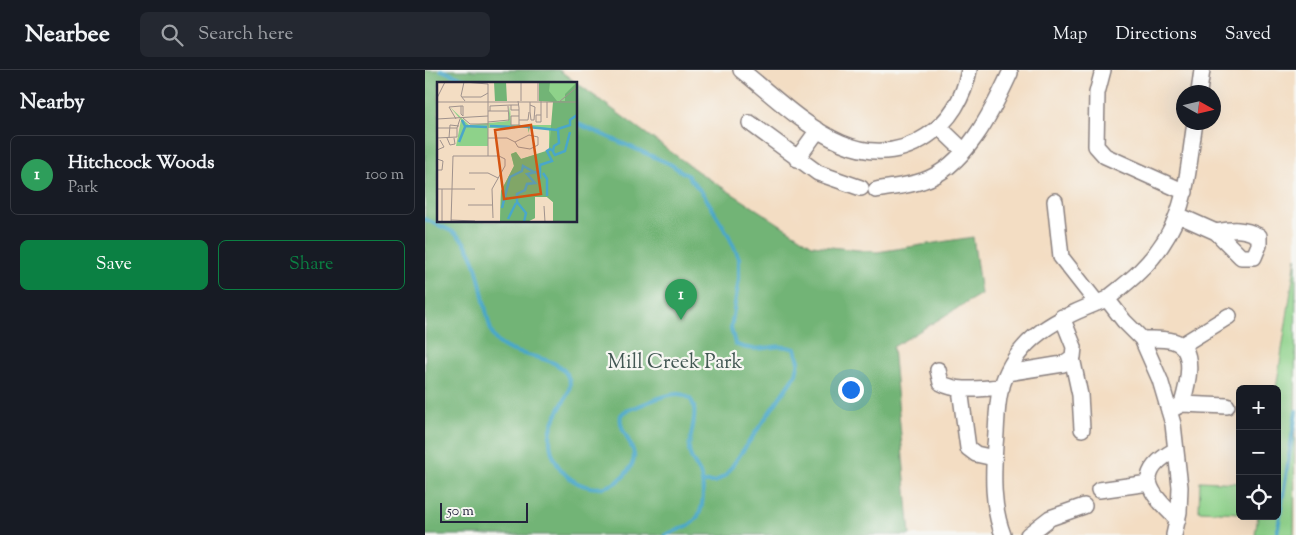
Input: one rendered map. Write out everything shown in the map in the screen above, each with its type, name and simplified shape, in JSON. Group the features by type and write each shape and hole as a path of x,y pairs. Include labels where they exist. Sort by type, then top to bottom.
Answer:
{"street":[{"path":"741,70 818,130 848,147 877,152 895,150 913,144 939,127 957,104 965,87 969,70"},
{"path":"1103,70 1097,93 1096,146 1105,156 1185,192"},
{"path":"1200,85 1202,70"},
{"path":"876,190 923,181 942,171 963,150 991,115 1010,73"},
{"path":"750,123 818,173 861,188"},
{"path":"939,127 963,150"},
{"path":"797,159 818,130"},
{"path":"1003,535 994,495 994,458 1005,380 1030,341 1045,327 1062,317 1102,301 1140,271 1168,236 1178,215 1185,192 1194,130"},
{"path":"1055,201 1061,257 1102,301 1142,339 1160,380 1175,407"},
{"path":"1178,215 1216,232"},
{"path":"1182,345 1229,316"},
{"path":"1062,317 1074,347 1071,358 1080,395 1082,429"},
{"path":"1142,339 1173,341 1182,345 1187,354 1189,373 1175,407 1175,450 1180,488 1178,520 1174,535"},
{"path":"938,370 941,383 948,387 960,389 1005,380 1063,364 1071,358"},
{"path":"960,389 968,448 976,454 994,458"},
{"path":"1175,407 1227,406"},
{"path":"1175,450 1151,467 1149,483 1164,506 1178,520"},
{"path":"1099,490 1149,483"},
{"path":"1028,535 1041,523 1084,506"}],"green space":[{"name":"Mill Creek Park","path":"425,70 559,70 575,82 437,82 437,222 577,222 577,83 697,171 812,245 877,252 973,237 981,294 893,347 910,535 425,535"},
{"path":"1296,258 1294,535 1255,535 1257,520 1281,520 1281,385 1277,385"},
{"path":"1200,481 1236,483 1236,513 1199,511"}],"waterway":[{"path":"441,70 471,82"},
{"path":"577,123 670,164 687,175 704,195 728,234 739,258 739,279 731,328 735,344 751,349 779,347 795,349 799,361 796,374 726,475 715,482 702,482"},
{"path":"425,219 456,234 469,249 477,269 489,325 495,339 512,351 556,364 564,370 569,379 568,393 554,419 550,441 552,453 558,466 567,476 589,487 602,487 613,484 624,476 634,458 634,452 622,428 621,415 625,411 673,394 680,394 691,400 694,406 694,420 689,452 700,473 703,494 702,505 699,514 693,522 684,528 665,535"},
{"path":"1277,535 1296,411"}],"place":[{"name":"Hitchcock Woods","path":"681,320"}]}
